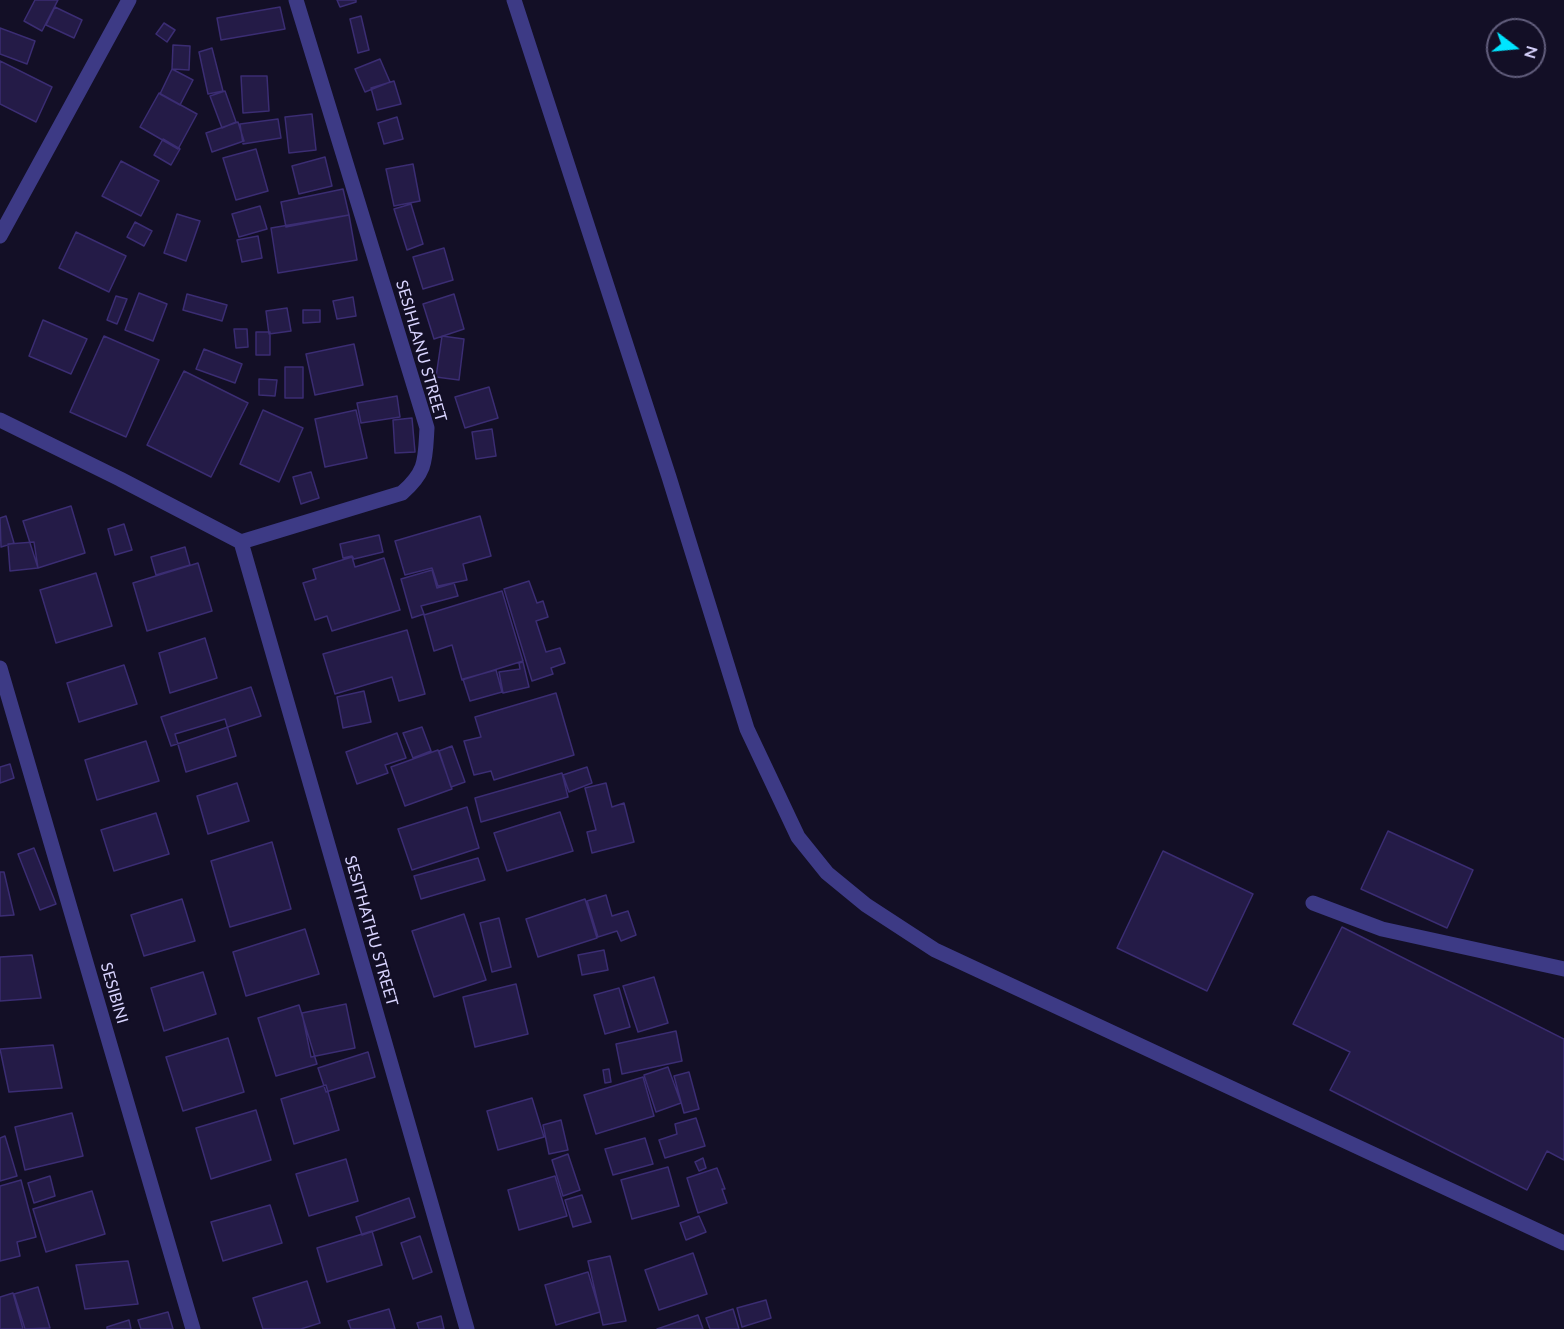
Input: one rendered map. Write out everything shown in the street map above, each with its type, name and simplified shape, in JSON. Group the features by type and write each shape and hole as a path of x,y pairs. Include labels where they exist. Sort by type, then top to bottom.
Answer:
{"street":[{"path":"0,236 129,0"},
{"name":"SESIHLANU STREET","path":"241,542 402,493 416,480 426,459 427,428 296,0"},
{"path":"514,0 665,466 747,729 798,837 827,873 866,905 935,950 1564,1243"},
{"path":"0,420 241,542"},
{"name":"SESITHATHU STREET","path":"241,542 467,1329"},
{"name":"SESIBINI","path":"0,668 193,1329"},
{"path":"1313,903 1382,929 1564,969"}],"building":[{"path":"35,0 58,0 42,31 24,21"},
{"path":"337,0 356,0 356,2 340,7"},
{"path":"55,7 82,20 74,38 46,25"},
{"path":"280,7 285,29 221,40 217,18"},
{"path":"361,16 369,50 358,53 350,19"},
{"path":"164,23 175,30 167,42 156,34"},
{"path":"0,28 35,41 27,64 0,54"},
{"path":"173,45 190,46 189,70 172,69"},
{"path":"212,48 223,91 208,94 199,52"},
{"path":"380,59 390,82 365,92 355,69"},
{"path":"0,61 52,87 36,122 0,104"},
{"path":"172,69 193,80 180,105 160,94"},
{"path":"241,76 267,76 269,111 243,113"},
{"path":"394,81 401,104 377,110 371,88"},
{"path":"225,91 236,122 222,128 210,96"},
{"path":"159,93 197,114 178,149 140,127"},
{"path":"312,114 316,150 289,153 285,117"},
{"path":"397,117 403,139 384,144 378,123"},
{"path":"278,119 281,138 243,144 240,124"},
{"path":"238,122 244,141 212,152 206,133"},
{"path":"163,139 180,149 171,165 154,155"},
{"path":"256,149 268,191 236,200 223,158"},
{"path":"325,157 332,186 299,194 292,166"},
{"path":"121,161 159,181 141,216 102,196"},
{"path":"413,164 420,201 394,206 386,169"},
{"path":"343,189 349,215 286,227 281,202"},
{"path":"411,204 423,244 407,250 394,209"},
{"path":"260,206 267,229 239,237 232,214"},
{"path":"177,214 200,221 186,261 164,253"},
{"path":"349,215 357,260 278,273 271,228"},
{"path":"135,222 152,231 144,246 127,237"},
{"path":"76,232 126,256 109,292 59,268"},
{"path":"258,236 262,258 242,262 237,240"},
{"path":"444,248 453,280 423,289 413,257"},
{"path":"139,293 167,304 153,341 125,330"},
{"path":"187,294 227,305 222,321 183,310"},
{"path":"454,294 464,329 434,339 423,304"},
{"path":"116,296 127,299 117,324 107,320"},
{"path":"353,297 356,316 337,319 333,301"},
{"path":"287,308 291,331 269,334 266,311"},
{"path":"303,310 320,310 320,322 303,323"},
{"path":"43,320 87,339 71,374 29,356"},
{"path":"234,329 247,329 248,347 236,348"},
{"path":"256,332 270,332 270,355 256,355"},
{"path":"104,336 159,360 126,437 70,412"},
{"path":"442,336 464,339 459,380 436,377"},
{"path":"354,344 363,385 315,395 306,354"},
{"path":"204,349 242,364 235,383 196,369"},
{"path":"285,367 303,367 303,398 285,398"},
{"path":"184,371 248,403 211,477 147,445"},
{"path":"259,379 277,380 275,396 259,395"},
{"path":"489,387 498,418 465,428 455,397"},
{"path":"397,396 400,417 361,423 357,403"},
{"path":"263,410 303,428 279,482 240,464"},
{"path":"356,410 367,458 325,467 315,419"},
{"path":"412,418 415,452 395,453 393,420"},
{"path":"492,429 496,456 476,459 472,432"},
{"path":"311,472 319,498 301,504 293,477"},
{"path":"71,506 85,553 38,568 23,521"},
{"path":"6,516 14,543 1,547 0,518"},
{"path":"480,516 491,556 463,564 467,580 438,586 432,568 405,575 395,541"},
{"path":"124,524 132,550 115,555 108,529"},
{"path":"379,535 383,552 354,559 352,556 343,558 340,544"},
{"path":"34,542 38,568 10,571 8,544"},
{"path":"185,547 190,565 156,575 151,557"},
{"path":"352,557 355,567 384,558 400,610 332,631 327,616 315,620 303,583 316,579 313,569"},
{"path":"198,563 212,611 147,631 133,583"},
{"path":"432,570 437,588 454,583 458,596 421,606 424,614 412,618 401,579"},
{"path":"96,573 112,626 56,643 40,590"},
{"path":"529,581 537,603 543,601 548,617 536,621 546,652 560,648 565,663 551,668 553,674 532,681 504,589"},
{"path":"502,591 523,661 462,680 452,645 434,651 424,615"},
{"path":"407,630 425,694 399,701 392,677 335,694 323,654"},
{"path":"205,638 217,678 170,693 159,653"},
{"path":"523,662 529,687 503,693 499,672 520,669 519,663"},
{"path":"124,665 137,704 79,722 67,683"},
{"path":"496,670 502,692 470,701 463,679"},
{"path":"251,687 261,716 171,746 161,717"},
{"path":"364,691 371,722 343,728 337,697"},
{"path":"556,693 574,755 494,780 491,771 474,775 464,741 481,737 475,717"},
{"path":"225,719 236,756 186,772 175,734"},
{"path":"422,727 431,751 413,758 403,733"},
{"path":"397,733 406,758 385,765 388,773 357,784 346,752"},
{"path":"146,741 159,781 97,800 85,760"},
{"path":"452,746 465,782 451,787 439,751"},
{"path":"438,750 452,789 405,806 391,767"},
{"path":"10,764 14,778 0,783 0,767"},
{"path":"587,767 592,783 569,792 563,775"},
{"path":"562,773 568,797 481,822 475,798"},
{"path":"237,783 249,821 208,834 197,796"},
{"path":"606,783 612,807 624,803 634,842 592,853 587,832 596,830 585,788"},
{"path":"467,807 479,848 412,870 398,829"},
{"path":"560,812 573,851 507,871 494,833"},
{"path":"156,813 169,854 114,871 101,830"},
{"path":"1388,831 1473,870 1447,928 1361,889"},
{"path":"272,842 291,909 230,927 211,861"},
{"path":"34,848 56,904 40,910 18,854"},
{"path":"1163,851 1253,894 1207,991 1117,948"},
{"path":"478,858 485,880 421,899 414,876"},
{"path":"0,872 4,872 14,915 0,916"},
{"path":"606,895 612,916 628,911 636,935 621,941 617,931 598,937 587,901"},
{"path":"182,899 195,941 144,956 131,915"},
{"path":"585,899 597,938 538,957 526,919"},
{"path":"464,914 486,980 434,997 412,931"},
{"path":"499,918 511,967 492,972 480,923"},
{"path":"1342,927 1564,1039 1564,1160 1547,1151 1527,1190 1330,1090 1350,1052 1293,1024"},
{"path":"305,929 319,974 246,996 233,952"},
{"path":"604,950 608,970 582,975 578,955"},
{"path":"32,955 41,998 0,1001 0,957"},
{"path":"203,972 216,1014 164,1031 151,988"},
{"path":"654,977 668,1023 638,1032 623,986"},
{"path":"516,984 528,1034 475,1047 463,997"},
{"path":"619,988 630,1027 605,1034 594,995"},
{"path":"346,1004 355,1048 311,1057 302,1013"},
{"path":"299,1005 317,1064 276,1076 258,1018"},
{"path":"676,1031 682,1061 622,1074 616,1044"},
{"path":"228,1038 244,1092 183,1111 166,1057"},
{"path":"53,1045 62,1088 9,1092 0,1049"},
{"path":"368,1052 375,1077 326,1092 318,1068"},
{"path":"668,1067 681,1103 656,1112 644,1075"},
{"path":"609,1069 611,1082 605,1083 603,1070"},
{"path":"689,1072 699,1109 684,1113 674,1076"},
{"path":"643,1077 654,1116 596,1134 584,1095"},
{"path":"326,1085 339,1130 294,1144 281,1099"},
{"path":"532,1098 544,1137 498,1150 487,1111"},
{"path":"256,1110 271,1160 211,1179 196,1128"},
{"path":"72,1113 83,1156 25,1170 15,1127"},
{"path":"696,1118 705,1146 665,1158 659,1140 677,1134 675,1124"},
{"path":"561,1120 568,1150 549,1154 543,1125"},
{"path":"5,1136 17,1176 0,1181 0,1138"},
{"path":"645,1138 653,1164 613,1175 605,1149"},
{"path":"568,1154 580,1190 563,1196 552,1160"},
{"path":"703,1158 706,1168 699,1171 695,1162"},
{"path":"346,1159 358,1201 309,1216 296,1174"},
{"path":"668,1167 679,1206 632,1219 621,1180"},
{"path":"717,1168 725,1189 722,1189 727,1203 698,1213 687,1178"},
{"path":"50,1176 55,1196 34,1203 28,1183"},
{"path":"555,1176 567,1216 519,1230 508,1190"},
{"path":"21,1180 36,1237 17,1242 20,1256 0,1261 0,1186"},
{"path":"92,1191 105,1234 46,1252 33,1209"},
{"path":"582,1195 591,1222 573,1227 565,1200"},
{"path":"409,1198 415,1217 362,1235 356,1217"},
{"path":"270,1205 282,1243 223,1261 211,1222"},
{"path":"699,1216 706,1232 686,1240 680,1223"},
{"path":"372,1231 382,1265 327,1282 317,1248"},
{"path":"420,1236 432,1272 413,1279 401,1243"},
{"path":"693,1253 707,1294 659,1310 645,1270"},
{"path":"610,1256 626,1321 603,1325 588,1261"},
{"path":"128,1261 138,1304 85,1309 76,1265"},
{"path":"588,1272 600,1312 556,1325 545,1285"},
{"path":"307,1281 320,1323 301,1329 263,1329 253,1298"},
{"path":"38,1287 50,1328 25,1329 14,1294"},
{"path":"13,1293 23,1329 0,1329 0,1297"},
{"path":"766,1300 771,1318 742,1327 737,1308"},
{"path":"389,1309 395,1329 351,1329 348,1321"},
{"path":"733,1309 739,1329 710,1329 706,1318"},
{"path":"168,1312 173,1329 141,1329 138,1320"},
{"path":"698,1315 703,1329 657,1329"},
{"path":"441,1316 444,1329 419,1329 417,1323"},
{"path":"129,1320 131,1329 107,1329 107,1327"}]}
